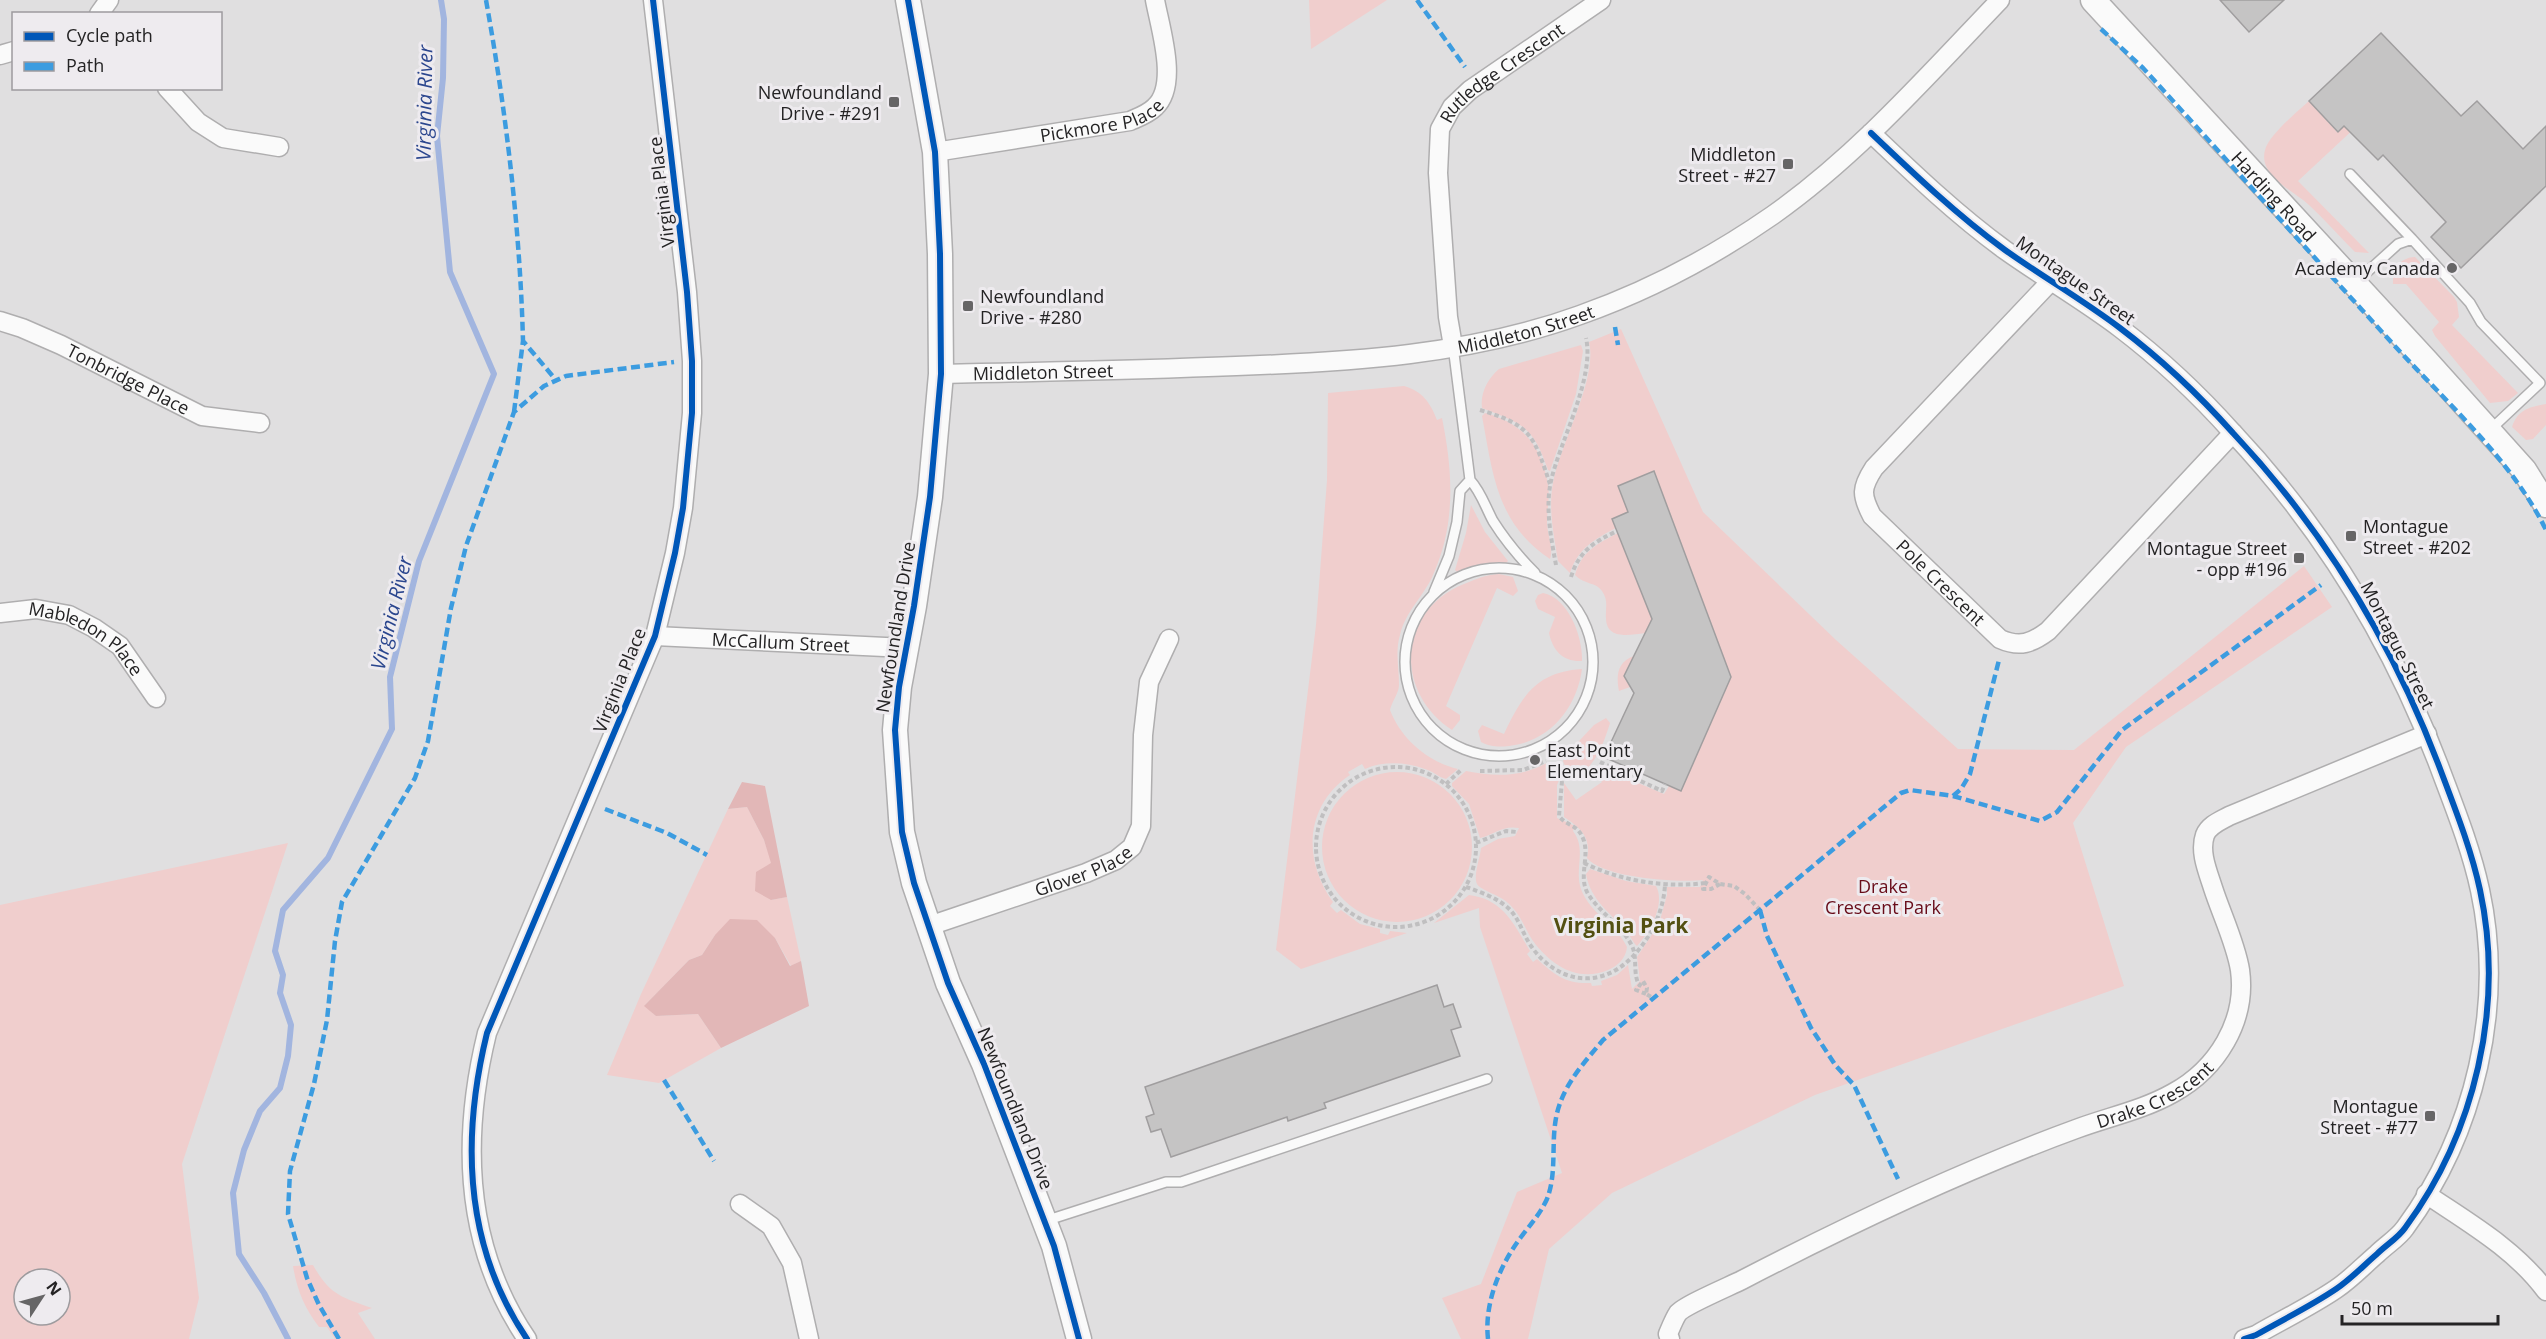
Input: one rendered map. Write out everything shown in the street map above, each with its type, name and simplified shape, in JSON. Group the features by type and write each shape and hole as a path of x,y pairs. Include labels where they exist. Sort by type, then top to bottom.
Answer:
{"street":[{"path":"101,12 110,0"},
{"name":"Virginia Place","path":"527,1339 494,1280 478,1226 470,1169 471,1118 476,1077 487,1033 655,636 675,553 688,464 692,361 686,280 652,0"},
{"name":"Newfoundland Drive","path":"908,0 935,152 940,254 941,374 930,498 895,730 902,832 915,883 948,983 984,1064 1045,1221 1078,1339"},
{"name":"Pickmore Place","path":"935,152 1130,121 1146,114 1164,95 1167,82 1155,0"},
{"name":"Rutledge Crescent","path":"1453,346 1438,173 1440,129 1452,107 1470,90 1602,0"},
{"name":"Middleton Street","path":"941,374 1095,372 1320,363 1386,357 1495,339 1578,316 1620,300 1666,278 1774,214 1871,134 2000,0"},
{"name":"Harding Road","path":"2093,0 2489,431 2524,470 2546,504"},
{"path":"169,90 198,122 223,138 279,147"},
{"name":"Montague Street","path":"1871,134 1956,211 2050,281 2130,336 2175,375 2233,433 2277,482 2343,573 2393,659 2427,734 2468,848 2481,891 2488,946 2488,994 2484,1034 2470,1098 2444,1161 2403,1231 2337,1288 2256,1335 2244,1339"},
{"name":"Pole Crescent","path":"2050,281 1874,468 1864,482 1863,499 1872,516 2000,639 2023,645 2036,640 2048,631 2233,433"},
{"name":"Tonbridge Place","path":"0,321 61,345 202,416 260,423"},
{"name":"Mabledon Place","path":"0,612 36,609 69,615 94,628 120,646 156,698"},
{"name":"McCallum Street","path":"655,636 906,648"},
{"name":"Glover Place","path":"929,926 1086,873 1116,860 1132,848 1141,825 1143,735 1149,682 1169,639"},
{"name":"Drake Crescent","path":"1670,1339 1668,1334 1679,1312 1808,1246 1947,1181 2075,1130 2155,1102 2194,1080 2211,1064 2226,1043 2233,1027 2241,990 2240,968 2206,866 2203,848 2205,834 2213,824 2229,816 2427,734"},
{"path":"2426,1194 2494,1240 2533,1273 2546,1291"},
{"path":"740,1203 771,1226 792,1263 809,1339"}],"lane":[{"path":"2350,174 2470,303 2481,322 2543,387 2489,431"},
{"path":"2355,283 2398,244 2412,239"},
{"path":"1453,346 1470,480 1481,492 1492,518 1504,537 1535,573 1561,589 1574,602 1591,637 1588,693 1583,706 1557,739 1539,751 1520,756 1499,757 1479,754 1441,735 1419,715 1406,688 1403,661 1405,637 1416,612 1433,593 1458,578 1480,571 1502,569 1535,573"},
{"path":"1433,593 1449,556 1457,522 1460,491 1470,480"},
{"path":"1045,1221 1166,1182 1181,1182 1487,1079"}],"path":[{"path":"1550,485 1580,396 1589,350 1586,338"},
{"path":"1480,410 1495,414 1527,432 1537,445 1550,485 1550,523 1556,565"},
{"path":"1571,577 1576,561 1591,544 1617,531"},
{"path":"1480,771 1523,770 1546,760"},
{"path":"1600,762 1662,791 1665,784"},
{"path":"1398,766 1425,772 1446,784 1465,804 1475,828 1476,843 1477,854 1470,879 1456,901 1436,917 1412,927 1386,927 1360,920 1338,903 1323,881 1316,855 1318,828 1329,803 1348,783 1372,770 1398,766"},
{"path":"1446,784 1461,770"},
{"path":"1634,777 1637,772"},
{"path":"1562,781 1559,816 1580,832 1586,849 1584,863 1586,890 1604,914 1626,934 1635,955 1635,980 1640,986 1643,981 1647,988 1646,994 1653,998"},
{"path":"1476,843 1506,831 1517,832"},
{"path":"1584,863 1608,873 1665,884 1706,883"},
{"path":"1720,885 1709,878 1703,889 1711,889 1720,885 1734,886 1760,910"},
{"path":"1466,887 1485,894 1508,908 1518,920 1531,946 1562,974 1572,978 1600,978 1611,974 1635,955 1656,923 1665,884"}],"green space":[{"path":"1309,0 1387,0 1311,49"},
{"path":"2309,101 2337,132 2363,108 2372,112 2298,181 2369,253 2355,252 2309,205 2279,182 2267,168 2264,159 2268,144 2284,124"},
{"path":"2415,257 2457,302 2459,317 2452,325 2518,393 2508,401 2490,403 2435,336 2432,330 2439,322 2406,284 2393,284 2394,274 2401,262"},
{"name":"Drake Crescent Park","path":"1621,329 1703,512 1836,640 1958,749 2074,750 2304,566 2332,607 2126,747 2073,823 2124,986 1815,1095 1612,1193 1549,1249 1528,1339 1461,1339 1442,1298 1481,1284 1517,1192 1562,1173 1480,927 1479,908 1434,923 1469,895 1481,897 1499,907 1513,922 1530,951 1527,954 1533,962 1537,959 1549,970 1567,980 1591,983 1592,986 1602,985 1601,981 1617,975 1628,965 1632,989 1640,981 1637,957 1659,924 1667,887 1700,887 1703,880 1677,881 1642,878 1624,875 1596,865 1587,858 1588,844 1583,833 1564,817 1564,783 1576,800 1602,782 1594,771 1598,766 1664,794 1669,786 1654,471 1618,486 1628,512 1613,519 1616,528 1594,540 1578,557 1570,573 1558,561 1552,522 1553,483 1588,374 1589,342"},
{"path":"1581,345 1583,351 1576,394 1550,471 1537,444 1525,428 1508,418 1482,408 1482,397 1488,381 1499,369"},
{"path":"1404,386 1425,398 1437,420 1442,418 1450,478 1450,498 1446,537 1433,575 1402,627 1397,654 1399,688 1390,710 1408,740 1417,748 1436,761 1458,769 1446,779 1428,770 1410,765 1395,763 1365,769 1362,764 1348,772 1350,775 1324,802 1316,818 1313,852 1323,886 1333,902 1330,906 1337,913 1341,910 1360,924 1380,929 1380,933 1388,935 1390,931 1407,933 1301,969 1276,950 1316,625 1327,480 1328,393"},
{"path":"2546,404 2546,425 2533,439 2526,440 2512,427 2515,421 2525,410"},
{"path":"1485,413 1498,417 1520,430 1541,459 1549,490 1547,522 1550,559 1518,530 1500,496 1482,416"},
{"path":"1471,505 1485,532 1508,561 1505,564 1488,564 1457,572 1455,570 1466,533"},
{"path":"1618,533 1652,619 1645,633 1620,635 1610,630 1607,626 1606,602 1602,591 1575,575 1586,554"},
{"path":"1499,574 1513,577 1518,591 1513,596 1497,588 1446,706 1460,715 1460,720 1452,730 1433,714 1420,695 1413,674 1411,653 1415,632 1426,613 1442,596 1473,580"},
{"path":"1543,593 1560,602 1573,620 1580,641 1582,661 1569,660 1553,645 1549,633 1555,617 1538,609 1535,601 1538,595"},
{"path":"1634,656 1624,676 1630,687 1619,691 1619,670 1624,662"},
{"path":"1582,669 1574,697 1567,709 1559,721 1537,738 1509,746 1488,745 1481,742 1478,731 1482,725 1504,734 1517,708 1532,688 1553,675"},
{"path":"1606,718 1610,723 1602,745 1591,764 1580,774 1569,770 1563,761 1566,755 1594,725"},
{"path":"1547,763 1552,764 1560,778 1557,785 1557,818 1575,826 1573,831 1580,852 1579,882 1581,889 1591,906 1627,947 1625,955 1618,964 1597,973 1577,973 1559,966 1536,945 1520,918 1505,900 1482,889 1477,884 1476,872 1481,848 1498,839 1515,836 1519,828 1504,829 1480,838 1469,804 1452,786 1452,783 1466,771 1508,774 1527,771"},
{"path":"1397,772 1412,773 1426,778 1450,794 1466,818 1471,832 1471,862 1466,876 1450,900 1426,916 1412,921 1397,922 1382,921 1368,916 1344,900 1328,876 1323,862 1322,847 1323,832 1328,818 1344,794 1368,778 1382,773"},
{"path":"747,807 764,840 772,863 771,900 787,897 801,961 791,966 775,938 715,935 702,955 689,960 645,1005 656,1016 698,1014 721,1048 659,1083 607,1075 641,994 728,809"},
{"path":"288,843 182,1164 199,1298 189,1339 0,1339 0,905"},
{"path":"1590,869 1626,881 1656,886 1659,893 1658,909 1651,926 1637,946 1592,892 1586,874"},
{"path":"313,1265 325,1283 337,1294 372,1308 358,1313 375,1339 335,1339 327,1327 319,1327 302,1298 293,1266"}],"shaded area":[{"path":"742,782 765,786 787,897 771,900 755,891 756,872 771,863 764,840 747,807 728,809"},
{"path":"730,919 757,920 775,938 790,966 801,961 809,1006 721,1048 698,1014 656,1016 644,1006 689,960 702,955 715,935"}],"building":[{"path":"2220,0 2284,0 2249,32"},
{"path":"2381,33 2461,116 2477,101 2523,149 2546,126 2546,186 2461,268 2431,237 2446,222 2383,155 2378,160 2344,126 2338,132 2309,101"},
{"name":"East Point Elementary","path":"1654,471 1731,677 1681,791 1604,757 1634,693 1624,676 1652,619 1612,519 1628,512 1618,486"},
{"path":"1437,985 1444,1007 1453,1004 1461,1027 1451,1030 1460,1056 1324,1103 1326,1108 1288,1121 1287,1117 1171,1157 1161,1129 1151,1132 1146,1117 1154,1114 1145,1087"}],"waterway":[{"name":"Virginia River","path":"288,1339 264,1293 239,1254 233,1193 244,1150 260,1111 280,1088 288,1056 291,1025 280,993 283,975 275,951 283,910 328,858 392,729 390,677 419,561 494,374 450,272 437,136 443,78 444,19 441,0"}],"marked path":[{"path":"486,0 511,170 519,255 523,341"},
{"path":"1417,0 1465,67"},
{"path":"2101,29 2143,68 2393,344 2476,432 2515,479 2546,530"},
{"path":"1615,327 1618,345"},
{"path":"514,412 523,341 556,380"},
{"path":"339,1339 319,1305 307,1278 288,1214 290,1171 314,1084 327,1020 335,941 342,902 415,778 428,741 451,608 466,546 514,412 544,386 566,376 674,362"},
{"path":"1488,1339 1487,1325 1491,1298 1500,1272 1513,1248 1547,1199 1553,1169 1555,1128 1559,1106 1574,1076 1603,1040 1901,793 1910,790 1953,796 2040,821 2057,812 2122,730 2321,585"},
{"path":"1953,796 1961,789 1970,774 1999,660"},
{"path":"605,809 667,833 707,855"},
{"path":"1760,910 1767,936 1811,1028 1836,1066 1854,1085 1898,1179"},
{"path":"664,1080 714,1161"}],"cycle path":[{"path":"527,1339 506,1303 491,1267 480,1229 474,1191 472,1152 473,1112 479,1073 487,1033 655,636 675,553 683,508 692,413 692,361 687,292 653,0"},
{"path":"908,0 935,152 940,254 941,374 930,497 899,687 895,730 902,832 914,883 948,983 984,1064 1054,1246 1079,1339"},
{"path":"1871,133 1936,194 1987,237 2106,318 2150,352 2207,405 2266,470 2326,548 2352,589 2400,675 2439,766 2472,859 2487,934 2489,978 2486,1023 2478,1067 2466,1110 2450,1151 2429,1191 2405,1228 2395,1238 2336,1289 2256,1335 2244,1339"}],"place":[{"name":"Newfoundland Drive - #291","path":"894,102"},
{"name":"Middleton Street - #27","path":"1788,164"},
{"name":"Academy Canada","path":"2452,268"},
{"name":"Newfoundland Drive - #280","path":"968,306"},
{"name":"Montague Street - #202","path":"2351,536"},
{"name":"Montague Street - opp #196","path":"2299,558"},
{"name":"East Point Elementary","path":"1535,760"},
{"name":"Montague Street - #77","path":"2430,1116"}],"district":[{"name":"Virginia Park","path":"1621,925"}]}
